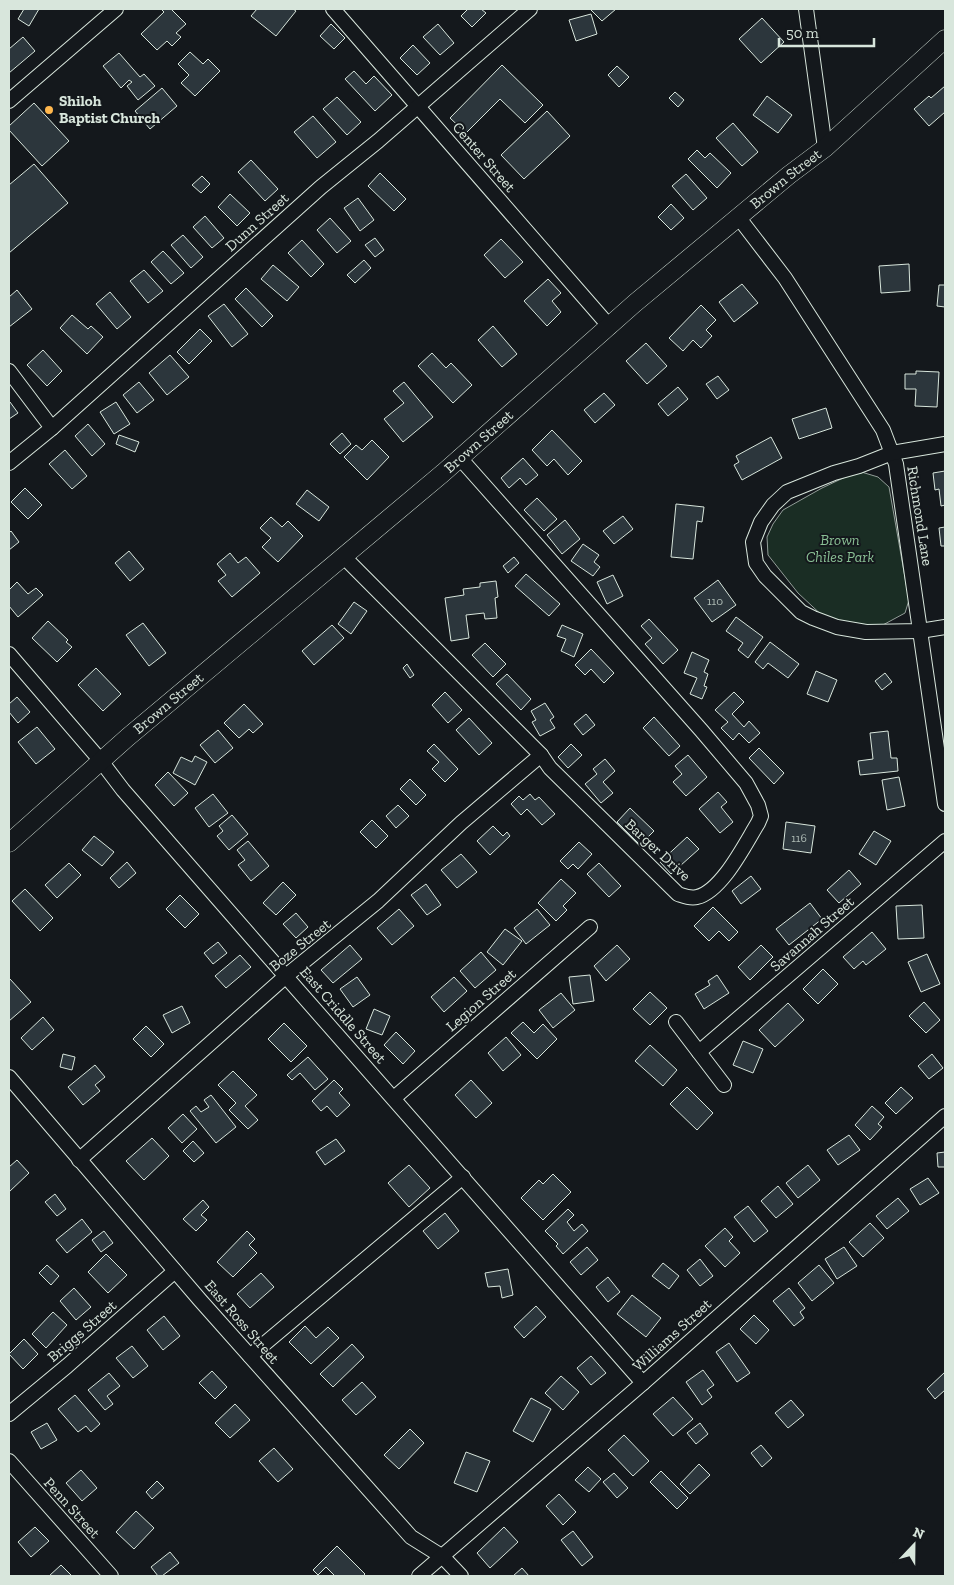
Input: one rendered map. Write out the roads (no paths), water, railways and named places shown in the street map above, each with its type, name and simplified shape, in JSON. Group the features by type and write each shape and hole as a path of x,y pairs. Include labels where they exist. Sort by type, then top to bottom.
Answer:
{"main road":[{"name":"Brown Street","path":"9,843 102,761 344,557 610,327 635,303 740,218 789,175 825,148 945,39"}],"street":[{"path":"9,101 116,9"},
{"name":"Center Street","path":"333,9 610,327"},
{"name":"Dunn Street","path":"9,463 52,428 321,187 378,141 530,9"},
{"path":"806,9 825,148"},
{"name":"Richmond Lane","path":"740,218 785,278 884,430 896,464 945,804"},
{"path":"9,371 52,428"},
{"path":"945,444 892,453 787,492 773,505 761,522 754,542 756,563 765,576 801,612 813,618 837,627 866,632 945,627"},
{"name":"Barger Drive","path":"344,557 541,755 550,768 678,894 696,897 706,893 726,875 758,823 761,816 754,796 739,775 459,457"},
{"name":"East Criddle Street","path":"9,654 102,761 123,790 643,1383"},
{"name":"Boze Street","path":"79,1160 286,976 378,901 461,823 541,755"},
{"name":"Savannah Street","path":"699,1052 945,841"},
{"name":"Legion Street","path":"394,1098 590,927"},
{"path":"676,1022 724,1085"},
{"name":"East Ross Street","path":"9,1077 175,1271 410,1537 443,1557 461,1576"},
{"name":"Williams Street","path":"419,1576 643,1383 945,1116"},
{"path":"250,1356 463,1177"},
{"name":"Briggs Street","path":"9,1414 175,1271"},
{"name":"Penn Street","path":"9,1461 111,1576"}],"place":[{"name":"Shiloh Baptist Church","path":"49,110"}],"park label":[{"name":"Brown Chiles Park","path":"840,548"}]}
